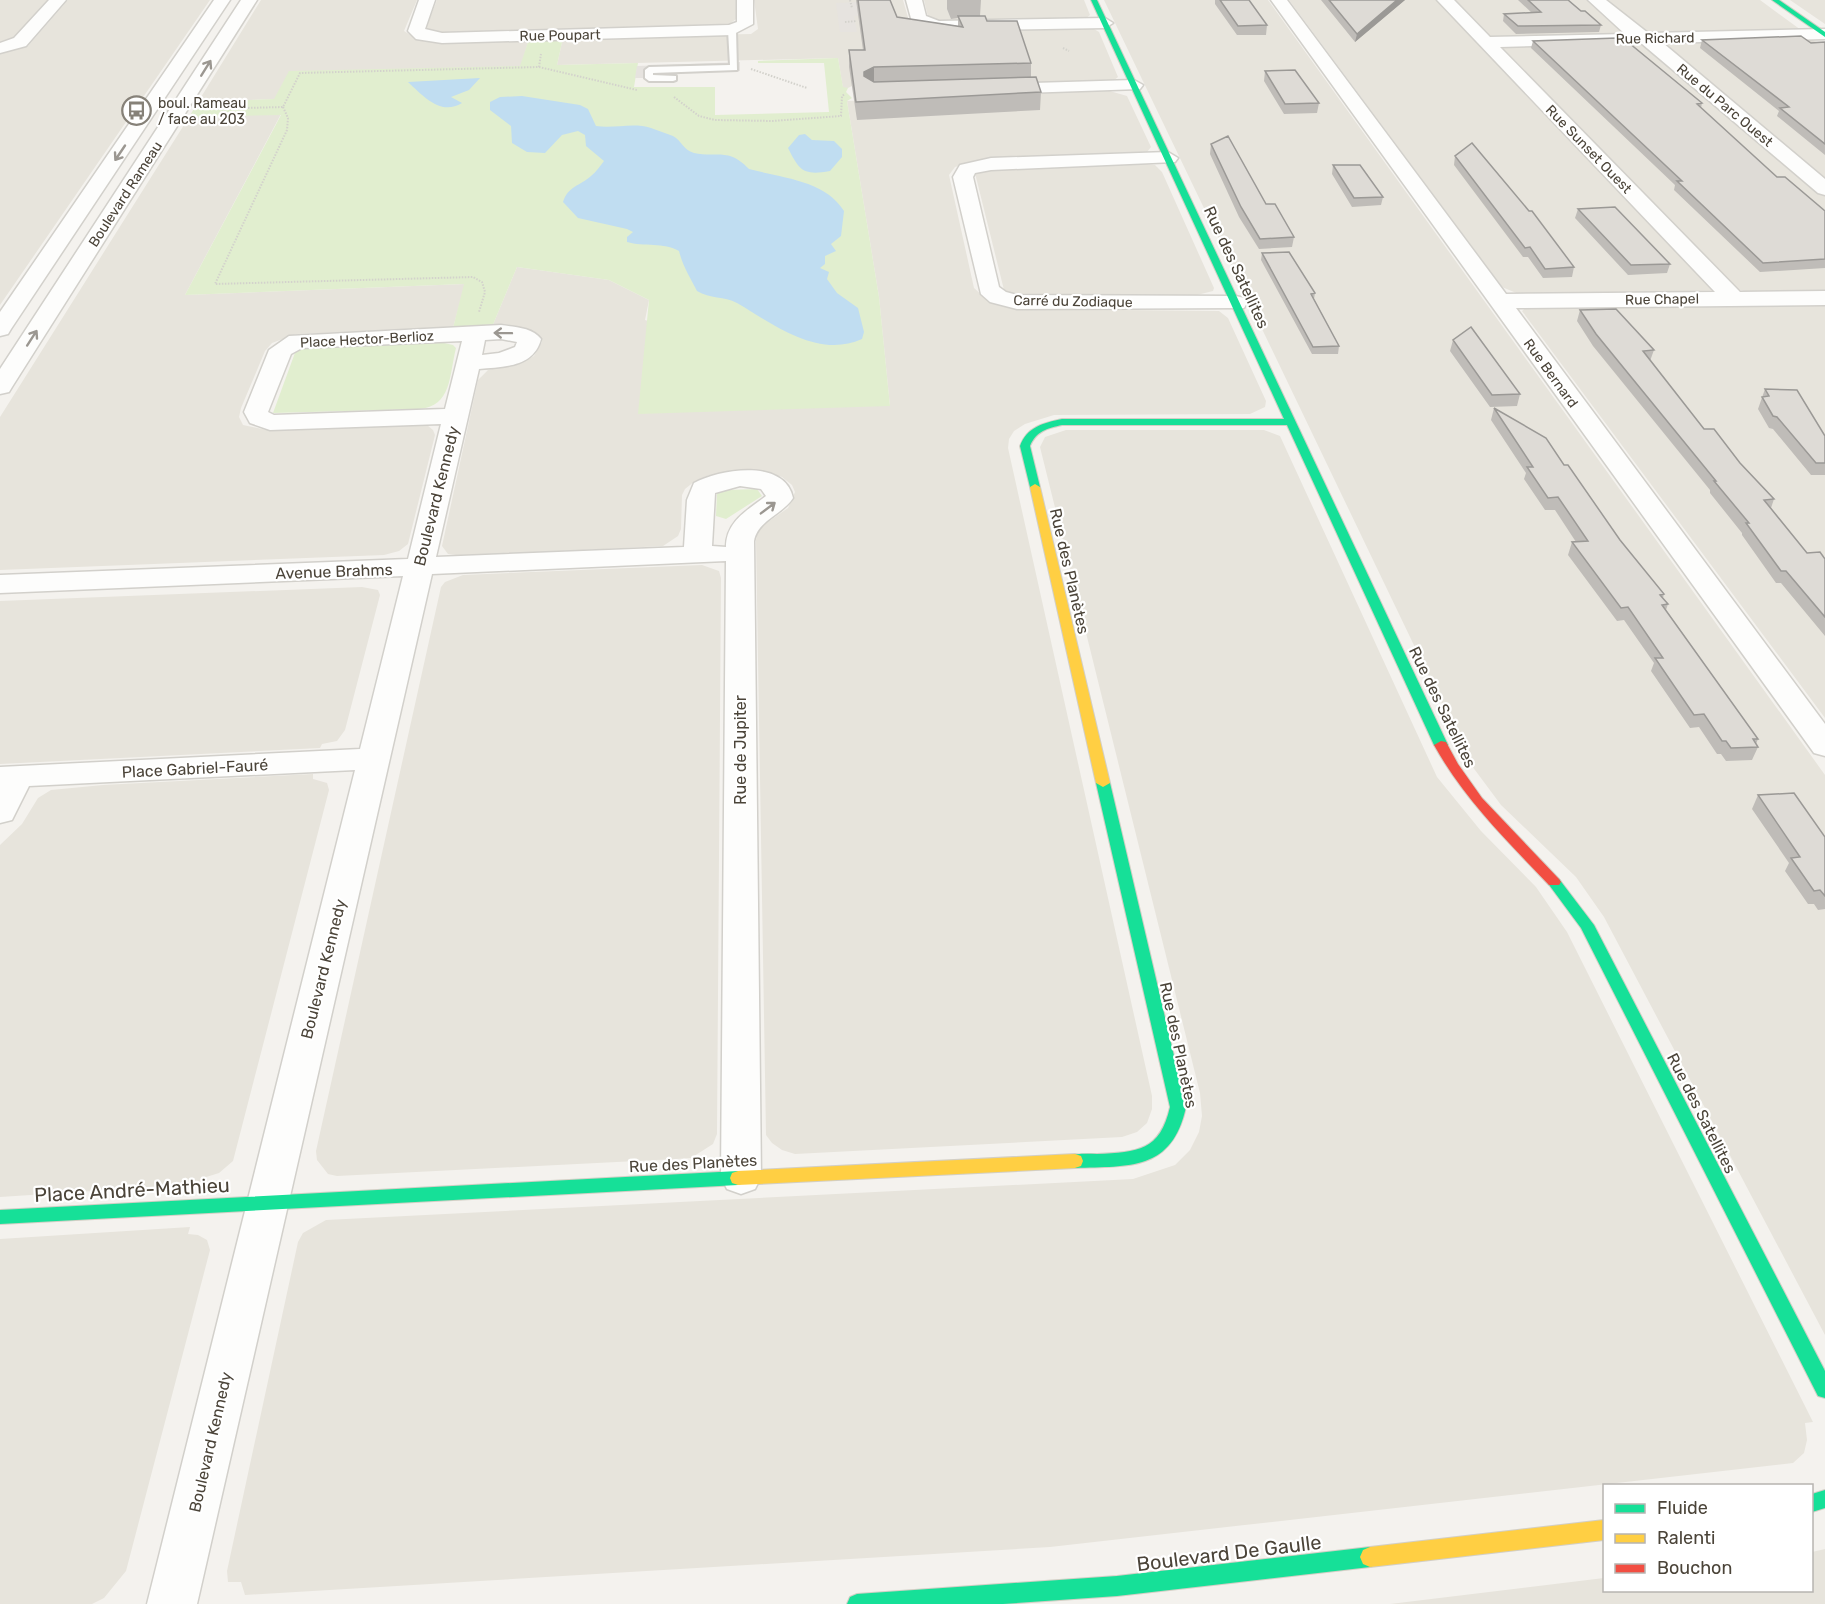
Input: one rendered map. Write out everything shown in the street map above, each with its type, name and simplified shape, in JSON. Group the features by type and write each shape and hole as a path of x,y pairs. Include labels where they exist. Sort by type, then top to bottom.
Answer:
{"street":[{"path":"0,48 20,42 58,0"},
{"name":"Boulevard Rameau","path":"0,330 222,0"},
{"name":"Boulevard Rameau","path":"0,387 103,228 188,110 249,0"},
{"name":"Rue Poupart","path":"427,0 416,31 434,37 736,29"},
{"path":"736,29 746,21 745,0"},
{"path":"914,0 920,21 942,27 1105,23"},
{"name":"Rue des Satellites","path":"1094,0 1452,767 1489,815 1550,875 1587,925 1825,1390"},
{"name":"Rue Bernard","path":"1278,0 1825,746"},
{"name":"Rue Sunset Ouest","path":"1445,0 1733,298"},
{"name":"Rue du Parc Ouest","path":"1596,0 1825,189"},
{"path":"1775,0 1824,34"},
{"name":"Rue Richard","path":"1485,42 1824,34"},
{"path":"973,90 1134,85"},
{"path":"149,111 188,110"},
{"name":"Carré du Zodiaque","path":"1168,158 991,164 972,167 964,171 963,177 989,289 998,297 1017,302 1236,303"},
{"path":"69,229 103,228"},
{"name":"Rue Chapel","path":"1499,301 1825,298"},
{"path":"468,363 513,358 526,351 530,343 525,336 476,327"},
{"name":"Boulevard Kennedy","path":"172,1604 476,327"},
{"name":"Place Hector-Berlioz","path":"456,416 270,423 259,418 256,412 281,350 290,343 476,327"},
{"name":"Rue des Planètes","path":"266,1202 1119,1159 1155,1151 1171,1137 1178,1120 1175,1090 1024,446 1035,430 1062,422 1291,422"},
{"name":"Rue de Jupiter","path":"698,555 700,500 703,489 725,480 754,479 773,484 778,488 780,498 743,527 740,553 741,1177"},
{"name":"Avenue Brahms","path":"0,584 740,553"},
{"name":"Place Gabriel-Fauré","path":"0,812 8,777 373,759"},
{"name":"Place André-Mathieu","path":"0,1217 266,1202"},
{"name":"Boulevard De Gaulle","path":"857,1604 1117,1586 1603,1530"}],"lane":[{"path":"673,78 649,78 650,70 734,68 736,29"}],"path":[{"path":"850,0 852,8"},
{"path":"846,22 857,21"},
{"path":"538,68 542,48"},
{"path":"1063,48 1069,51"},
{"path":"283,107 300,73 538,68 640,90"},
{"path":"734,68 757,69 807,88"},
{"path":"665,94 683,101 702,118 725,121 840,116 842,96 845,94"},
{"path":"188,110 283,107"},
{"path":"283,107 288,118 287,130 215,284 473,277 482,282 484,292 476,327"}],"shaded area":[{"path":"0,0 48,0 13,39 0,43"},
{"path":"68,0 210,0 0,305 0,52 28,46"},
{"path":"261,0 417,0 404,31 417,39 435,41 529,39 521,66 274,99 198,102"},
{"path":"437,0 736,0 736,19 727,26 443,34 426,28"},
{"path":"754,0 903,0 909,21 1094,29 1099,32 1118,77 1113,81 915,87 856,84 843,88 838,58 557,65 563,38 751,34 758,29"},
{"path":"924,0 1084,0 1090,15 1085,19 947,24 928,17"},
{"path":"1104,0 1268,0 1825,775 1825,1335 1604,917 1576,877 1501,805 1472,766"},
{"path":"1289,0 1439,0 1713,288 1709,293 1521,295 1502,287"},
{"path":"1452,0 1589,0 1624,30 1626,35 1490,37"},
{"path":"1604,0 1760,0 1801,30 1671,36 1646,33"},
{"path":"1790,0 1825,0 1825,24"},
{"path":"881,1 883,15 854,16 857,32 840,32 836,3"},
{"path":"1809,38 1825,47 1825,183 1663,44 1664,42"},
{"path":"1626,41 1641,43 1650,48 1825,196 1825,294 1751,293 1737,289 1502,50 1507,45"},
{"path":"740,62 740,71 674,73 673,78 635,78 637,66"},
{"path":"1106,90 1127,96 1151,147 1147,152 978,160 955,167 949,175 974,288 985,298 1007,307 1025,309 1219,311 1228,318 1266,401 1265,407 1250,414 1054,415 1025,424 1014,431 1009,439 1008,448 1152,1096 1152,1109 1147,1123 1137,1132 1122,1137 795,1154 782,1150 766,1135 756,540 758,531 765,524 788,508 795,492 792,485 782,477 768,472 709,475 695,481 685,489 682,495 681,529 678,536 663,546 464,556 448,554 442,546 478,380 488,370 523,362 534,356 542,342 537,334 520,328 492,327 517,267 609,280 649,300 645,320 890,406 879,297 847,101"},
{"path":"281,114 185,295 465,284 453,328 296,334 272,343 265,351 239,417 243,425 267,430 427,425 435,435 408,544 399,551 384,555 0,570 0,417 189,117"},
{"path":"1155,165 1162,172 1214,288 1213,291 1193,296 1020,296 1004,290 975,173 998,168"},
{"path":"1825,302 1825,718 1522,311 1527,307"},
{"path":"1066,430 1264,430 1280,436 1437,777 1481,831 1536,887 1567,932 1813,1422 1805,1423 1807,1440 1804,1453 1793,1463 1050,1547 245,1595 241,1582 228,1582 227,1571 298,1242 303,1233 326,1220 1133,1179 1175,1165 1190,1150 1199,1132 1202,1116 1200,1093 1040,447 1045,437"},
{"path":"702,565 719,571 721,578 717,1134 713,1144 691,1158 337,1176 328,1174 317,1160 316,1151 441,587 445,582 463,575"},
{"path":"362,587 378,590 380,595 345,730 337,741 322,744 320,748 0,764 0,601"},
{"path":"313,774 313,779 327,783 329,790 233,1161 219,1173 203,1178 199,1184 0,1197 0,845 22,824 38,798 51,790 103,785"},
{"path":"190,1227 188,1234 198,1235 207,1240 210,1250 126,1571 104,1598 92,1604 0,1604 0,1239"},
{"path":"1825,1549 1825,1604 1390,1604 1603,1578 1603,1592 1813,1592 1813,1552"}],"green space":[{"path":"563,38 557,65 638,63 634,87 715,87 715,115 829,112 824,63 758,63 758,61 838,58 843,87 848,88 846,92 852,98 847,101 879,297 890,406 638,414 649,300 609,280 517,267 492,327 453,328 464,284 185,295 281,115 189,117 198,102 274,99 289,71 520,66 529,39"},
{"path":"440,342 456,348 447,388 438,402 430,407 273,413 296,350 305,347"},
{"path":"757,489 762,496 726,519 716,516 717,493 727,490"}],"water":[{"path":"480,78 469,90 451,97 462,103 447,107 433,103 408,82"},
{"path":"522,96 580,105 588,109 596,126 651,128 673,136 687,150 694,153 735,158 749,169 802,182 826,193 844,211 841,236 831,244 836,251 825,256 825,264 820,268 829,272 827,279 837,293 858,308 864,332 862,339 845,344 829,345 796,336 737,303 697,291 679,251 667,246 627,242 627,237 633,232 627,229 578,218 563,202 565,197 571,189 593,174 604,161 586,146 585,135 578,131 562,135 545,153 527,152 512,143 511,126 490,110 490,102 500,97"},
{"path":"805,134 812,140 834,141 842,149 842,157 830,171 808,172 795,162 788,148 799,135"}],"building":[{"path":"858,0 890,0 897,17 963,27 958,16 985,16 987,21 1017,21 1031,63 874,67 864,72 864,76 874,82 1036,77 1041,92 856,102 849,50 865,50"},
{"path":"1220,0 1249,0 1267,25 1238,26"},
{"path":"1329,0 1397,0 1357,34"},
{"path":"1528,0 1568,0 1601,25 1518,26 1504,14 1541,12"},
{"path":"1801,36 1811,43 1825,42 1825,144 1780,108 1789,107 1702,40"},
{"path":"1617,38 1623,43 1629,43 1702,103 1697,104 1777,177 1785,177 1825,211 1825,259 1763,263 1677,181 1682,181 1533,41"},
{"path":"1295,70 1319,103 1285,104 1265,71"},
{"path":"1228,136 1266,204 1275,204 1294,237 1260,239 1241,207 1211,144"},
{"path":"1472,143 1529,211 1532,211 1574,267 1545,269 1530,247 1525,248 1455,156"},
{"path":"1333,165 1360,165 1383,197 1354,198"},
{"path":"1615,207 1670,264 1631,265 1578,209"},
{"path":"1289,252 1315,293 1311,294 1339,346 1313,347 1262,253"},
{"path":"1616,309 1654,350 1643,351 1704,429 1714,429 1740,463 1774,499 1764,500 1807,553 1820,552 1825,559 1825,617 1786,571 1781,571 1746,523 1749,523 1596,334 1580,310"},
{"path":"1471,327 1520,394 1492,395 1453,340"},
{"path":"1765,389 1797,390 1825,436 1825,463 1816,463 1777,417 1773,416 1762,397 1769,396"},
{"path":"1494,408 1546,438 1564,465 1568,465 1620,540 1664,594 1660,595 1668,604 1662,605 1758,739 1753,739 1758,747 1731,748 1726,741 1722,741 1704,714 1694,715 1655,658 1663,658 1628,607 1621,608 1572,542 1588,541 1558,497 1548,498 1527,467 1533,467"},
{"path":"1794,793 1825,837 1825,896 1820,890 1814,891 1791,858 1800,857 1758,795"}],"traffic: fast":[{"path":"1094,0 1441,745"},
{"path":"1775,0 1825,35"},
{"path":"1035,487 1025,446 1035,431 1050,424 1062,422 1291,422"},
{"path":"1075,1161 1126,1159 1155,1149 1166,1140 1174,1126 1178,1107 1103,783"},
{"path":"1554,882 1587,925 1825,1390"},
{"path":"0,1217 738,1178"},
{"path":"1813,1503 1825,1499"},
{"path":"857,1604 1117,1586 1370,1557"}],"traffic: slow":[{"path":"1035,487 1103,783"},
{"path":"738,1178 1075,1161"},
{"path":"1370,1557 1603,1530"}],"traffic: jam":[{"path":"1441,745 1452,765 1478,801 1554,882"}],"place":[{"name":"boul. Rameau / face au 203","path":"137,111"}]}
